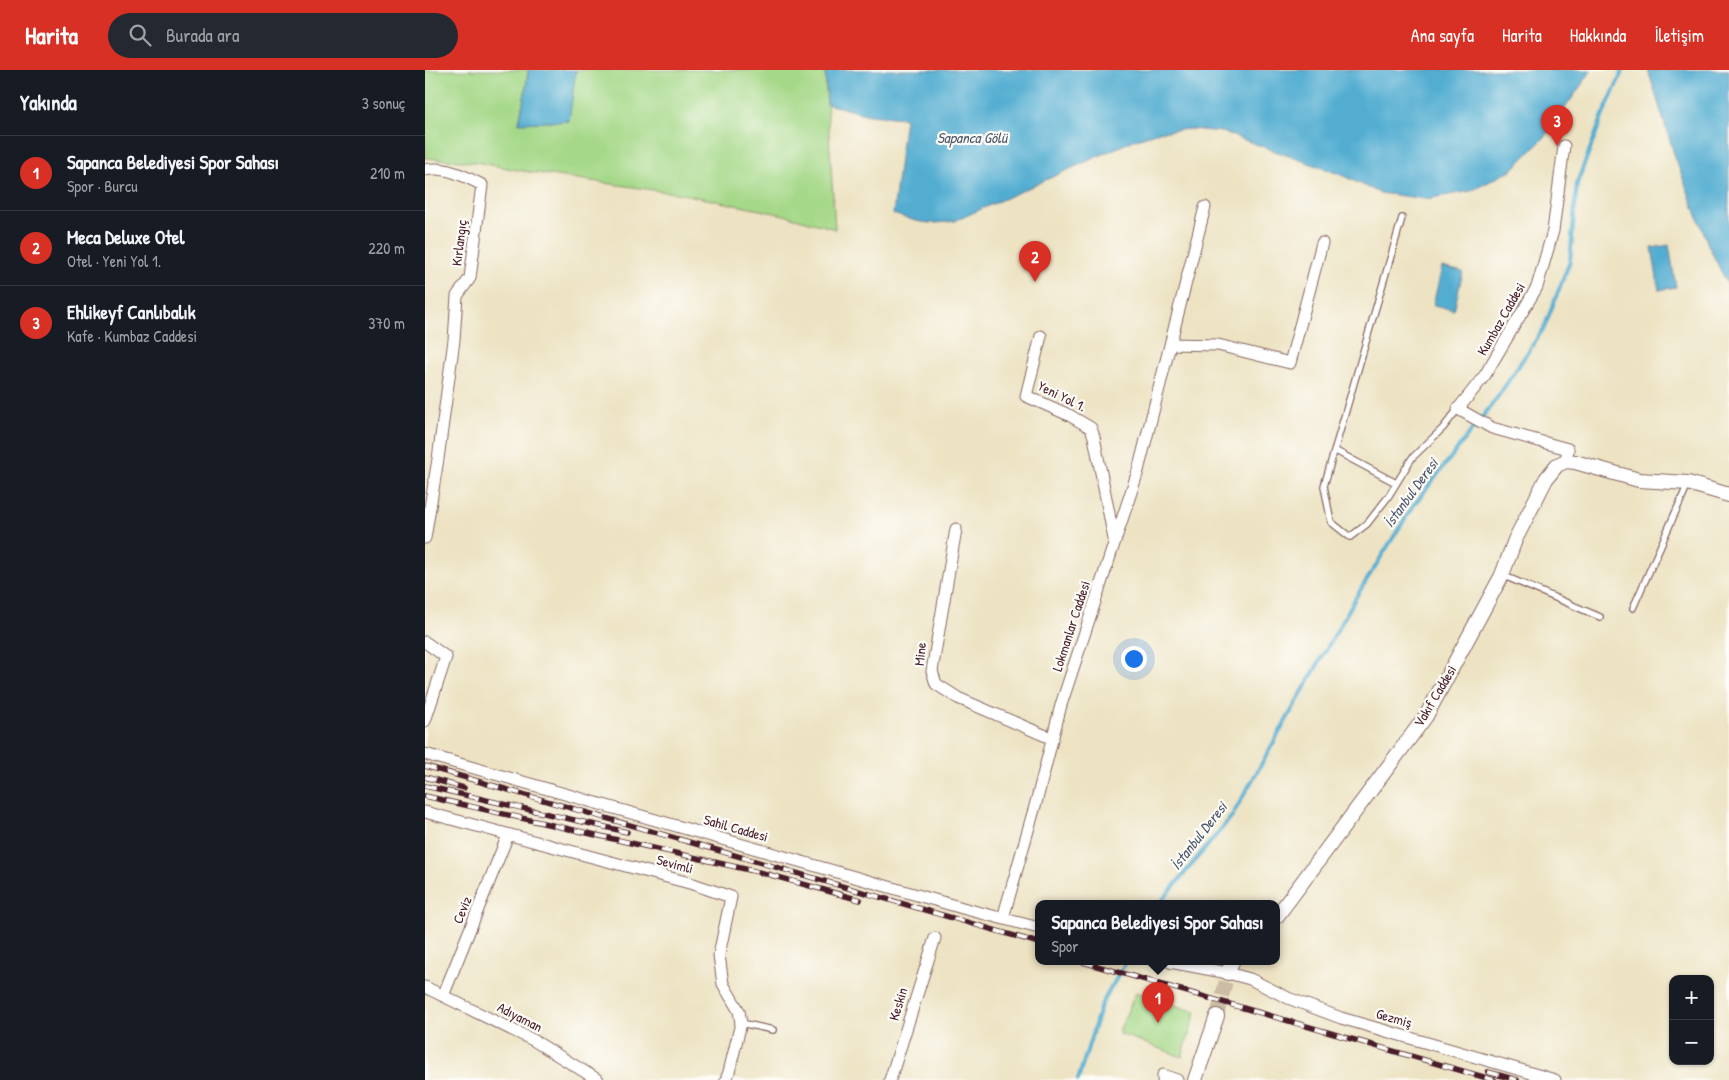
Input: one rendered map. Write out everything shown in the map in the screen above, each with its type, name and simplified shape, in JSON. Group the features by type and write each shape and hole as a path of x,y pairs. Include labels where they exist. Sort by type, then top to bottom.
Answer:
{"street":[{"name":"Kumbaz Caddesi","path":"1459,408 1485,375 1537,287 1553,231 1563,146"},
{"name":"Kırlangıç","path":"425,170 431,169 460,173 482,185 470,278 457,296 454,340 425,538"},
{"name":"Lokmanlar Caddesi","path":"1003,918 1061,705 1137,471 1205,207"},
{"path":"1171,344 1218,345 1290,363 1322,243"},
{"name":"Yeni Yol 1.","path":"1041,336 1026,396 1069,415 1091,428 1114,540"},
{"path":"1459,408 1492,428 1568,449 1566,462 1575,462 1639,480 1688,483 1729,495"},
{"name":"Vakıf Caddesi","path":"1280,912 1426,716 1502,575 1515,540 1546,479 1557,465 1566,462"},
{"name":"Mine","path":"956,529 931,671 936,684 958,698 1053,739"},
{"path":"425,642 446,657 425,721"},
{"name":"Sahil Caddesi","path":"425,754 1035,927"},
{"name":"Sevimli","path":"425,812 693,884 731,897 719,955 723,984 739,1011 741,1023"},
{"name":"Ceviz","path":"443,996 508,835"},
{"name":"Keskin","path":"890,1080 935,938"},
{"path":"1206,965 1230,967"},
{"name":"Gezmiş","path":"1230,967 1250,980 1288,998 1341,1018 1555,1080"},
{"name":"Adıyaman","path":"425,987 533,1040 598,1080"},
{"path":"1195,1080 1217,1016"},
{"path":"726,1080 741,1023"},
{"path":"1163,1080 1163,1075 1177,1080"}],"lane":[{"path":"1402,218 1324,486 1331,522 1350,537 1367,524 1388,497 1411,458 1443,428 1459,408"},
{"path":"1336,450 1396,483"},
{"path":"1633,608 1688,483"},
{"path":"1502,575 1600,617"},
{"path":"741,1023 773,1030"}],"green space":[{"path":"425,70 528,70 519,122 568,121 576,70 825,70 835,229 784,215 687,195 523,171 475,162 425,158"},
{"path":"1136,992 1196,1012 1182,1057 1118,1033"}],"water":[{"path":"528,70 576,70 569,121 519,123"},
{"name":"Sapanca Gölü","path":"825,70 1592,70 1544,138 1512,170 1471,191 1426,199 1380,193 1339,174 1222,132 1190,129 1158,132 1134,140 955,221 930,223 893,214 905,118 869,115 827,104"},
{"path":"1648,70 1729,70 1729,287 1709,247 1676,160"},
{"path":"1669,245 1676,287 1659,290 1652,248"},
{"path":"1442,267 1463,272 1454,310 1433,305"}],"waterway":[{"name":"İstanbul Deresi","path":"1162,900 1232,816 1356,597 1413,506 1497,398 1544,328 1570,261 1577,183 1603,115 1623,70"},
{"name":"İstanbul Deresi","path":"1078,1080 1101,1005 1124,965"}],"tunnel":[{"path":"1217,1016 1228,973"}],"railway":[{"path":"425,766 1035,942"},
{"path":"425,777 464,788"},
{"path":"425,786 627,832"},
{"path":"425,796 767,874 860,900"},
{"path":"1093,965 1494,1080"},
{"path":"1488,1072 1517,1080"}],"place":[{"name":"Ehlikeyf Canlıbalık","path":"1557,146"},
{"name":"Meca Deluxe Otel","path":"1035,282"},
{"name":"Sapanca Belediyesi Spor Sahası","path":"1158,1023"}]}
